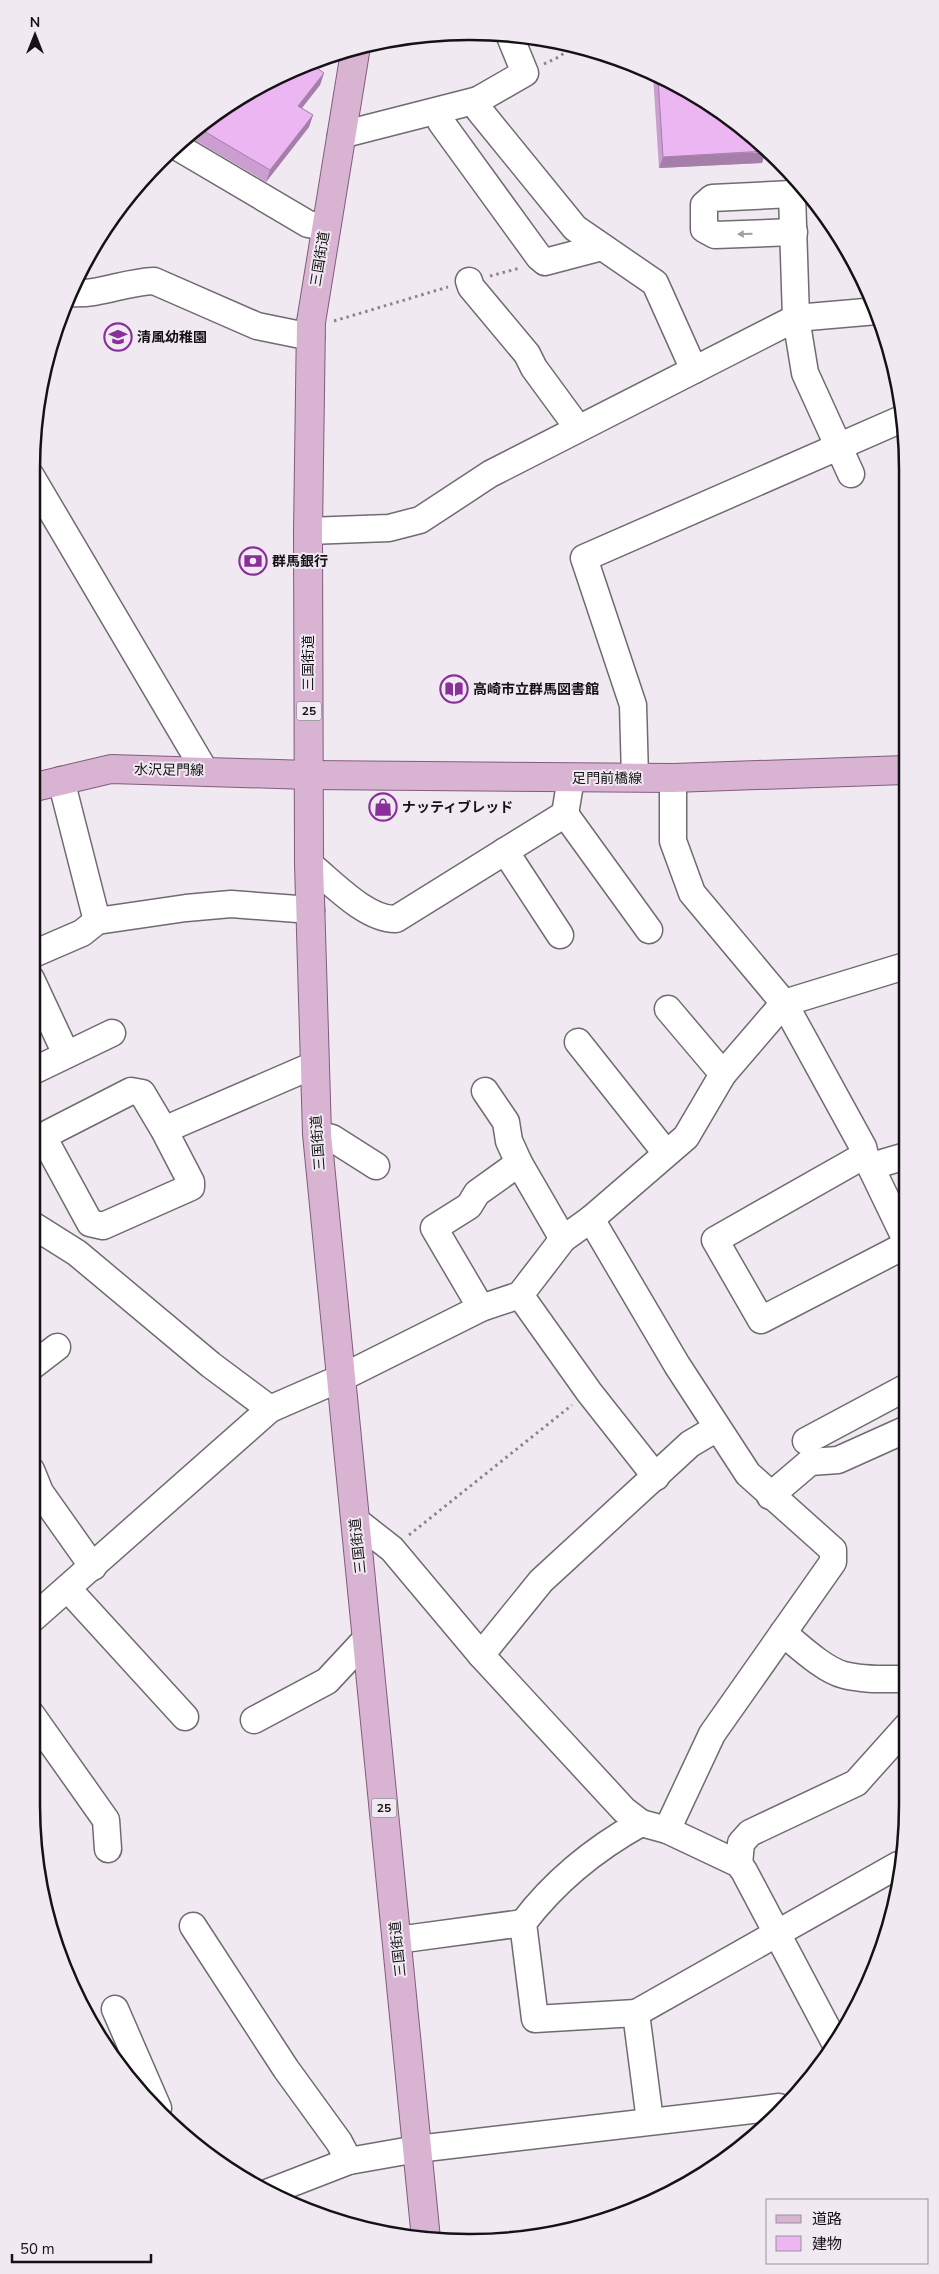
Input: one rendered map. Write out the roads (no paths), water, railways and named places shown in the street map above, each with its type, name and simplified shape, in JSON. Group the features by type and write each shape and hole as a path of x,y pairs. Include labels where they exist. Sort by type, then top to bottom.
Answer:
{"main road":[{"name":"三国街道","path":"354,56 315,289 319,330 308,532 309,864 314,1065 317,1134 425,2231"},
{"name":"水沢足門線","path":"40,786 111,769 205,770 309,775"},
{"name":"足門前橋線","path":"309,775 673,778 899,770"}],"street":[{"path":"341,135 478,100 525,73 513,43"},
{"path":"478,100 480,110 575,228 655,283 694,370"},
{"path":"436,112 446,130 539,257 545,262 602,247"},
{"path":"183,150 308,224 325,227"},
{"path":"794,232 716,235 704,229 704,205 712,198 795,189"},
{"path":"797,192 794,232 796,318 805,373 851,474"},
{"path":"78,293 89,294 141,281 154,281 257,326 319,330"},
{"path":"469,281 471,287 527,354 534,368 578,428"},
{"path":"308,532 389,528 420,520 490,474 796,318 869,312"},
{"path":"635,777 633,705 584,558 896,422"},
{"path":"40,491 205,770"},
{"path":"571,778 565,814 649,930"},
{"path":"673,778 672,841 692,893 784,1003 863,1147 899,1225"},
{"path":"61,780 97,921"},
{"path":"309,864 367,911 386,920 396,919 565,814"},
{"path":"505,851 560,934"},
{"path":"40,951 82,933 97,921 186,908 232,904 311,910"},
{"path":"40,1604 68,1589 270,1409 341,1378 481,1308 520,1295 563,1239 591,1219 686,1137 723,1074 784,1003 899,968"},
{"path":"40,998 66,1054"},
{"path":"668,1009 723,1074"},
{"path":"40,1067 112,1033"},
{"path":"578,1042 666,1153"},
{"path":"164,1130 314,1065"},
{"path":"131,1091 142,1093 164,1130 190,1182 190,1187 103,1226 90,1223 47,1144 49,1133 131,1091"},
{"path":"486,1091 506,1122 509,1141 519,1164 563,1239"},
{"path":"317,1134 332,1138 376,1166"},
{"path":"899,1157 868,1161 715,1240 761,1320 899,1249"},
{"path":"481,1308 434,1228 469,1206 478,1193 519,1164"},
{"path":"591,1219 717,1428 748,1474 770,1496 833,1550 833,1562 712,1734 666,1830"},
{"path":"40,1230 77,1253 211,1365 270,1409"},
{"path":"520,1295 589,1392 656,1477"},
{"path":"40,1360 57,1347"},
{"path":"806,1440 899,1391"},
{"path":"481,1655 541,1581 690,1444 717,1428"},
{"path":"770,1496 810,1462 838,1460 899,1433"},
{"path":"40,1492 93,1567"},
{"path":"355,1520 392,1549 481,1655 624,1810 641,1823 666,1830 739,1864 744,1870 831,2036"},
{"path":"68,1589 185,1717"},
{"path":"783,1633 816,1660 842,1675 867,1679 899,1681"},
{"path":"254,1720 327,1682 367,1638"},
{"path":"40,1727 106,1820 108,1849"},
{"path":"739,1864 741,1843 750,1834 856,1783 899,1735"},
{"path":"641,1823 580,1863 536,1905 523,1923 535,2019 636,2013 894,1867"},
{"path":"397,1940 523,1923"},
{"path":"193,1926 286,2069 339,2142 349,2161"},
{"path":"115,2009 151,2092"},
{"path":"636,2013 650,2121"},
{"path":"278,2189 349,2161 416,2149 773,2108"}],"place":[{"name":"清風幼稚園","path":"118,337"},
{"name":"群馬銀行","path":"253,561"},
{"name":"高崎市立群馬図書館","path":"454,689"},
{"name":"ナッティブレッド","path":"383,807"}]}
